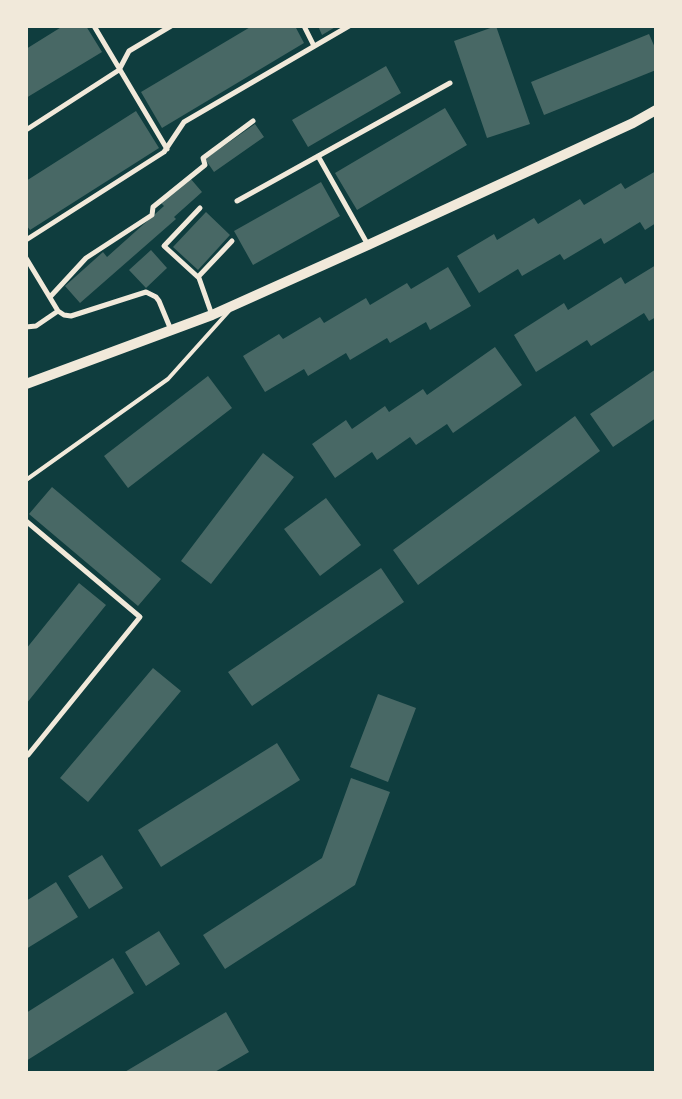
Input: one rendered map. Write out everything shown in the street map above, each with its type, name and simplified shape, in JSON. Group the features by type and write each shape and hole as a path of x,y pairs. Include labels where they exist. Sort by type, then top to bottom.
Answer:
{"main road":[{"path":"26,384 212,315 368,245 632,123 656,110"}],"street":[{"path":"94,26 167,149"},
{"path":"26,130 119,70 129,51 171,26"},
{"path":"304,26 314,46"},
{"path":"26,240 164,152 184,122 349,26"},
{"path":"237,201 450,82"},
{"path":"50,297 86,258 152,215 153,207 205,165 203,158 253,121"},
{"path":"318,156 368,245"},
{"path":"200,208 164,246 198,277 212,315"},
{"path":"198,277 232,241"},
{"path":"26,258 58,311 64,315 71,316 146,292 156,297 159,301 172,330"},
{"path":"26,327 36,326 58,311"},
{"path":"26,521 140,617 28,754"}],"lane":[{"path":"26,480 168,380 234,305"}],"building":[{"path":"63,26 86,26 102,52 26,98 26,49"},
{"path":"252,26 295,26 304,43 162,128 141,92"},
{"path":"318,26 337,26 322,35"},
{"path":"496,26 530,124 487,138 454,41"},
{"path":"649,34 656,50 656,70 544,115 531,82"},
{"path":"386,66 401,93 308,147 292,120"},
{"path":"445,108 467,145 357,210 335,173"},
{"path":"136,111 159,148 30,230 26,225 26,181"},
{"path":"255,124 264,137 214,172 205,159"},
{"path":"656,171 656,223 645,230 640,222 604,244 601,238 564,260 560,254 522,276 518,269 479,293 457,256 494,234 497,240 534,218 538,224 580,199 584,205 621,183 625,189"},
{"path":"190,178 202,192 174,217 176,219 80,303 65,286 103,252 107,257 164,206 161,203"},
{"path":"321,182 340,216 253,265 234,231"},
{"path":"206,212 230,235 198,270 173,247"},
{"path":"151,250 167,268 146,288 129,270"},
{"path":"656,265 656,317 649,321 644,313 591,346 587,340 536,372 514,335 564,303 568,310 621,277 625,284"},
{"path":"448,267 471,306 430,330 426,322 390,343 387,338 350,360 346,353 308,376 304,369 265,392 243,356 279,334 283,339 320,317 324,323 366,298 370,305 407,283 411,289"},
{"path":"495,347 522,385 453,433 447,424 416,445 410,437 377,460 372,452 335,478 312,444 346,420 352,429 385,406 389,412 423,389 427,395"},
{"path":"656,369 656,418 613,447 590,414"},
{"path":"208,376 232,408 128,488 104,456"},
{"path":"575,416 600,451 418,585 393,550"},
{"path":"263,453 294,477 211,584 181,561"},
{"path":"52,487 161,579 138,606 29,514"},
{"path":"326,498 361,545 320,576 284,529"},
{"path":"381,568 404,602 252,706 228,672"},
{"path":"79,583 106,605 26,704 26,649"},
{"path":"153,668 181,691 88,802 60,778"},
{"path":"378,694 416,708 388,782 350,767"},
{"path":"277,743 300,780 161,867 138,830"},
{"path":"351,778 390,792 355,885 225,969 203,935 322,858"},
{"path":"102,855 123,888 89,909 68,876"},
{"path":"56,882 78,917 26,949 26,901"},
{"path":"159,931 180,964 146,986 125,952"},
{"path":"113,958 134,993 26,1061 26,1013"},
{"path":"226,1012 249,1052 213,1073 123,1073"}]}
